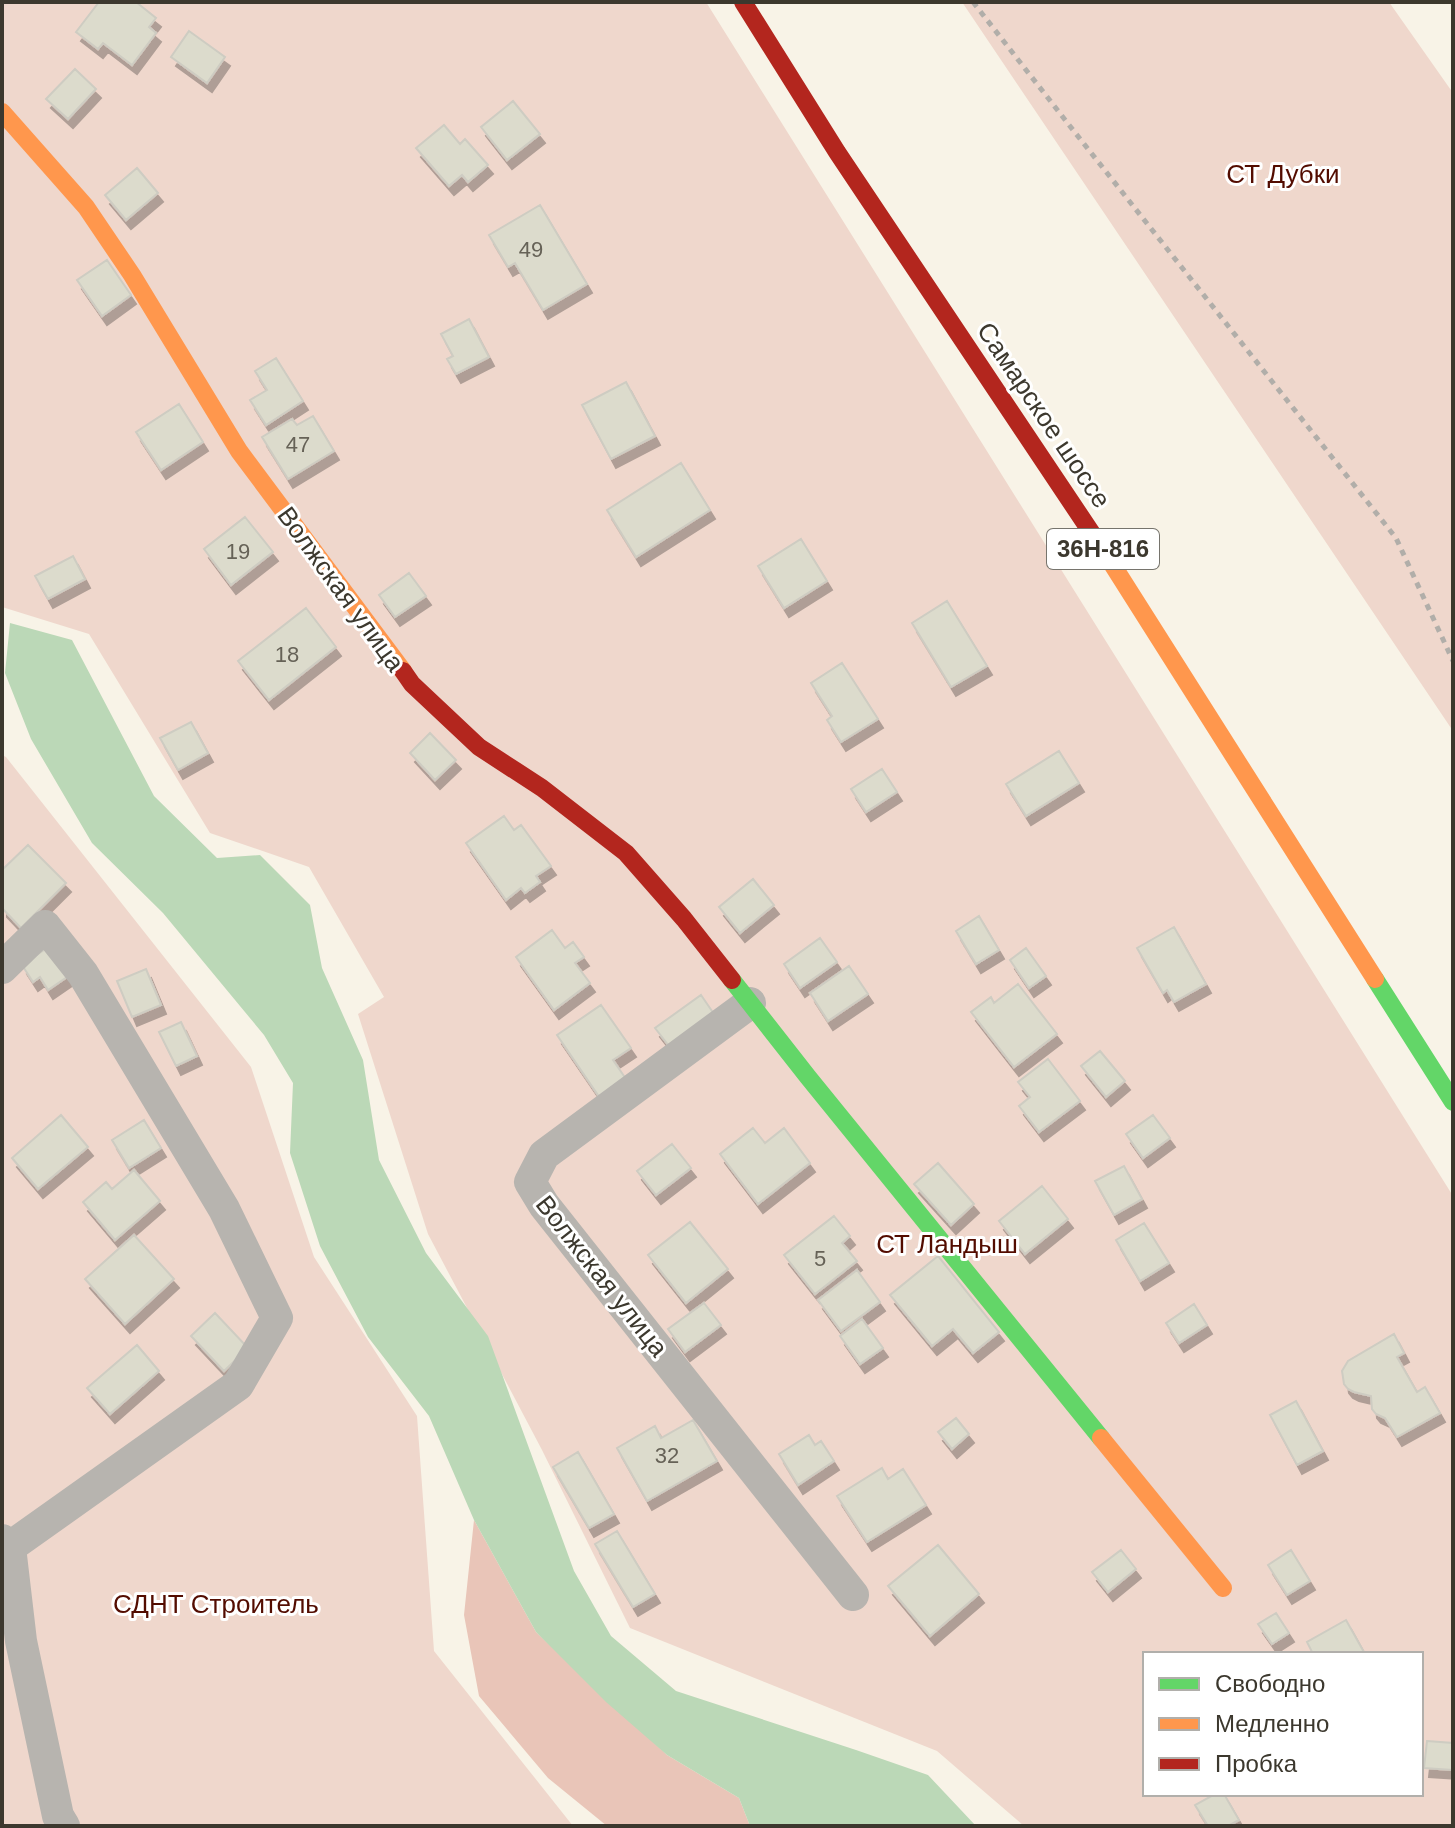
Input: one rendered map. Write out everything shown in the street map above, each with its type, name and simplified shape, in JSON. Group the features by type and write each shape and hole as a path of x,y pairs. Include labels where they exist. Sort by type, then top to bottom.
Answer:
{"street":[{"name":"Самарское шоссе","path":"743,2 837,152 1111,562 1453,1102"},
{"name":"Волжская улица","path":"2,113 86,207 132,275 239,451 412,684 479,747 542,788 626,853 684,919 808,1077 1223,1588"},
{"path":"2,968 45,926 83,974 224,1209 277,1318 238,1385 6,1544 21,1641 58,1816 64,1826"},
{"name":"Волжская улица","path":"750,1003 544,1155 530,1182 544,1205 853,1595"}],"path":[{"path":"973,2 1396,538 1453,661"}],"green space":[{"name":"СТ Ландыш","path":"2,2 706,2 1453,1196 1453,1826 1024,1826 937,1751 630,1628 542,1450 428,1234 358,1014 384,997 309,867 210,833 89,634 2,607"},
{"name":"СТ Дубки","path":"962,2 1389,2 1453,93 1453,731"},
{"name":"СДНТ Строитель","path":"2,755 251,1067 314,1257 417,1416 434,1651 573,1826 2,1826"}],"shaded area":[{"path":"10,623 72,640 154,796 217,858 260,855 310,905 322,968 363,1060 379,1160 426,1253 488,1336 574,1571 611,1636 676,1691 928,1775 976,1826 750,1826 739,1798 667,1755 606,1702 536,1632 474,1520 429,1416 368,1337 320,1246 290,1153 293,1083 264,1035 163,913 92,843 31,739 5,673"},
{"path":"474,1520 536,1632 667,1755 739,1798 750,1826 607,1826 548,1778 479,1696 464,1615"}],"building":[{"path":"99,2 136,2 156,18 149,27 156,33 132,65 103,43 98,49 76,32"},
{"path":"189,31 225,57 207,83 171,57"},
{"path":"75,69 96,89 68,119 46,99"},
{"path":"513,101 540,134 507,160 481,127"},
{"path":"444,125 460,144 465,139 488,165 468,182 462,175 449,186 416,148"},
{"path":"137,168 158,193 126,220 105,195"},
{"path":"540,205 587,284 543,310 515,263 508,267 489,235"},
{"path":"107,260 131,295 102,316 77,280"},
{"path":"469,319 489,357 456,374 447,359 453,356 441,334"},
{"path":"276,358 303,401 266,425 250,400 267,390 255,371"},
{"path":"626,382 655,436 611,459 582,405"},
{"path":"179,404 203,442 161,470 136,432"},
{"path":"313,416 334,451 288,479 262,437 292,419 297,425"},
{"path":"681,463 710,510 636,557 607,510"},
{"path":"245,517 273,552 231,585 204,549"},
{"path":"801,539 827,581 784,608 758,566"},
{"path":"73,556 85,579 48,599 35,576"},
{"path":"409,573 426,596 395,617 379,595"},
{"path":"947,601 987,666 951,687 912,623"},
{"path":"306,608 336,647 269,700 238,661"},
{"path":"842,663 878,719 841,742 827,720 832,716 811,683"},
{"path":"191,722 208,753 178,770 160,738"},
{"path":"430,733 456,760 435,780 410,753"},
{"path":"1059,751 1079,783 1026,816 1006,784"},
{"path":"882,769 897,792 866,812 851,789"},
{"path":"504,816 514,830 521,825 551,866 536,876 540,882 525,893 521,888 506,900 466,843"},
{"path":"28,845 66,883 21,928 2,908 2,870"},
{"path":"753,879 774,905 740,933 719,907"},
{"path":"979,916 999,950 976,964 956,931"},
{"path":"1174,927 1206,984 1174,1002 1167,990 1163,993 1137,948"},
{"path":"552,930 565,948 573,942 584,957 575,963 590,983 554,1010 516,957"},
{"path":"820,938 837,962 800,988 784,964"},
{"path":"47,948 67,977 48,990 40,977 33,982 22,965"},
{"path":"1026,948 1046,976 1029,988 1010,960"},
{"path":"849,966 868,994 828,1021 810,993"},
{"path":"146,969 161,1005 132,1017 117,981"},
{"path":"1018,984 1057,1034 1014,1067 971,1012 991,997 994,1003"},
{"path":"701,995 714,1014 669,1046 655,1028"},
{"path":"601,1005 631,1048 613,1060 626,1079 600,1098 557,1035"},
{"path":"181,1022 197,1056 176,1066 159,1032"},
{"path":"1100,1051 1125,1081 1106,1097 1081,1066"},
{"path":"1048,1059 1080,1101 1039,1132 1019,1106 1030,1097 1018,1082"},
{"path":"61,1115 88,1147 38,1189 12,1158"},
{"path":"1153,1115 1170,1138 1143,1158 1126,1134"},
{"path":"144,1120 161,1148 129,1168 112,1140"},
{"path":"753,1128 765,1143 784,1128 810,1163 758,1204 720,1154"},
{"path":"672,1144 691,1168 656,1195 637,1171"},
{"path":"938,1163 974,1204 951,1225 914,1184"},
{"path":"1124,1166 1142,1199 1114,1215 1095,1181"},
{"path":"134,1170 160,1201 115,1240 83,1202 106,1182 112,1189"},
{"path":"1042,1186 1068,1219 1025,1254 999,1221"},
{"path":"834,1216 850,1236 842,1243 857,1261 815,1294 784,1255"},
{"path":"690,1222 728,1269 686,1303 648,1255"},
{"path":"1144,1223 1169,1263 1140,1281 1116,1240"},
{"path":"134,1235 174,1279 125,1324 85,1279"},
{"path":"938,1256 999,1332 973,1353 953,1329 932,1346 890,1295"},
{"path":"857,1270 880,1302 841,1331 818,1300"},
{"path":"704,1303 721,1325 685,1352 668,1329"},
{"path":"1194,1304 1207,1325 1179,1343 1166,1323"},
{"path":"215,1313 248,1348 224,1371 191,1336"},
{"path":"862,1319 883,1348 860,1364 840,1336"},
{"path":"1394,1334 1404,1353 1397,1357 1417,1392 1425,1387 1440,1413 1397,1437 1385,1418 1372,1409 1371,1396 1348,1389 1342,1371 1348,1361"},
{"path":"137,1345 159,1371 110,1414 87,1388"},
{"path":"1296,1401 1323,1451 1297,1465 1270,1415"},
{"path":"956,1418 969,1434 952,1449 938,1432"},
{"path":"693,1420 717,1461 647,1501 617,1448 655,1426 661,1438"},
{"path":"809,1435 815,1445 821,1441 834,1461 798,1485 779,1454"},
{"path":"578,1452 614,1514 589,1528 553,1467"},
{"path":"882,1468 888,1479 903,1469 926,1505 867,1542 837,1496"},
{"path":"617,1531 655,1594 633,1607 595,1544"},
{"path":"938,1545 979,1594 930,1636 888,1586"},
{"path":"1121,1550 1136,1569 1108,1592 1092,1572"},
{"path":"1291,1550 1310,1581 1287,1595 1268,1565"},
{"path":"1276,1613 1289,1633 1272,1644 1258,1624"},
{"path":"1346,1620 1364,1652 1312,1652 1307,1642"},
{"path":"1427,1741 1453,1743 1453,1770 1424,1768"},
{"path":"1211,1796 1225,1796 1239,1820 1228,1826 1208,1826 1195,1805"}],"traffic: fast":[{"path":"1375,979 1453,1102"},
{"path":"732,980 1101,1438"}],"traffic: slow":[{"path":"2,112 86,207 132,275 239,451 403,671"},
{"path":"1107,556 1375,979"},
{"path":"1101,1438 1223,1588"}],"traffic: jam":[{"path":"743,2 837,152 1107,556"},
{"path":"403,671 412,684 479,747 542,788 626,853 732,980"}]}
